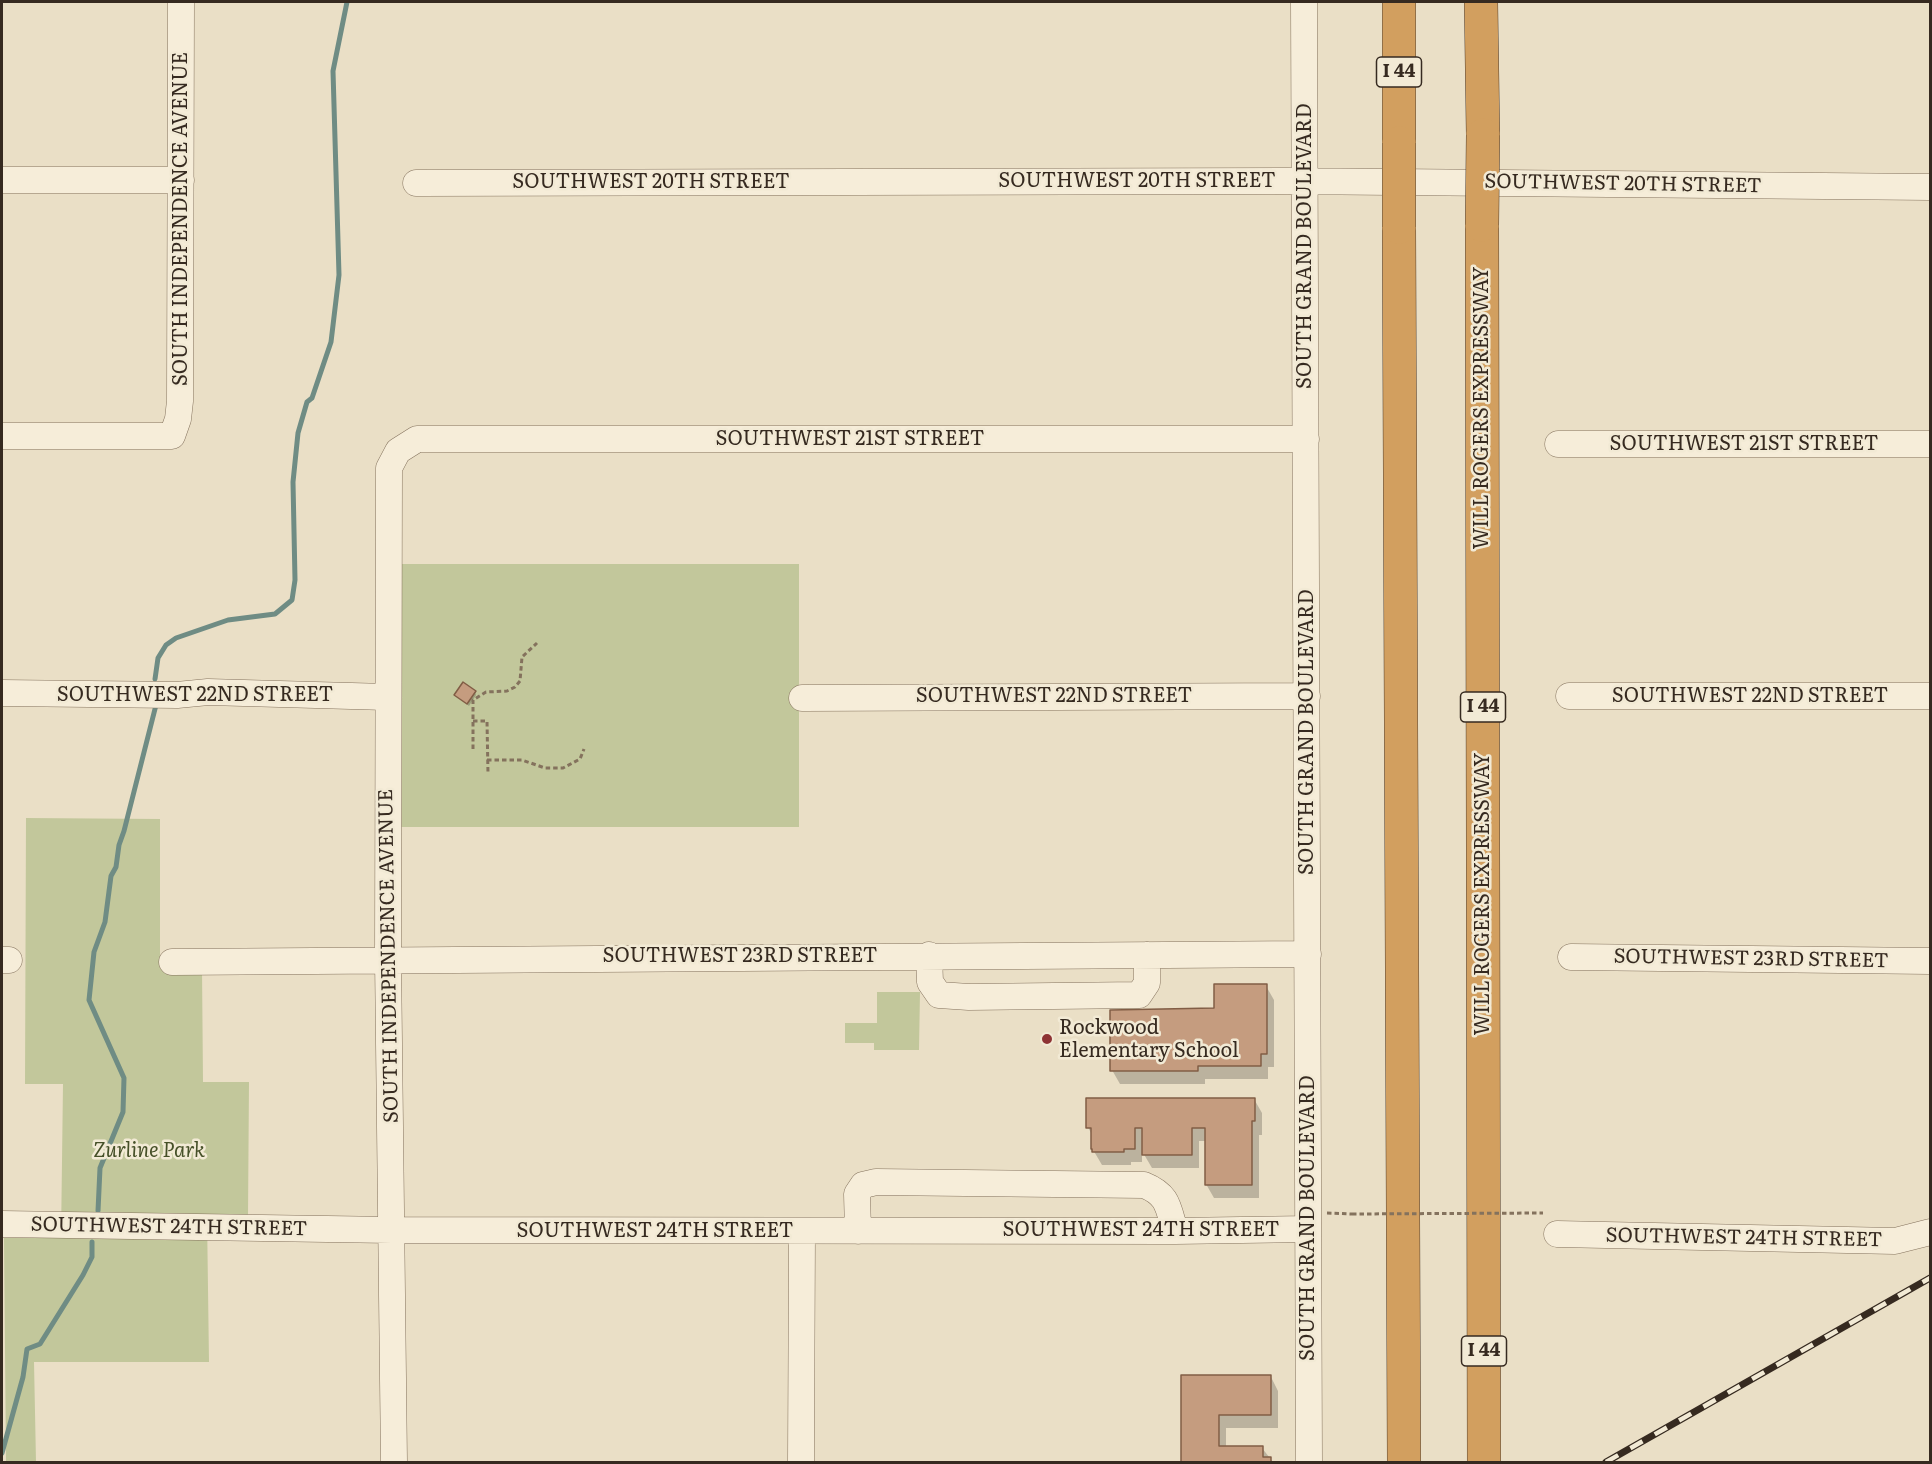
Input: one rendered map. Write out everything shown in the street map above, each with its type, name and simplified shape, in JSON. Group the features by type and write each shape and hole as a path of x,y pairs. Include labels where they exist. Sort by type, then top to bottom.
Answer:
{"highway":[{"name":"I 44","path":"1399,2 1404,1462"},
{"name":"WILL ROGERS EXPRESSWAY","path":"1481,2 1484,1462"}],"street":[{"name":"SOUTH INDEPENDENCE AVENUE","path":"2,436 172,436 178,419 180,401 181,2"},
{"name":"SOUTH GRAND BOULEVARD","path":"1304,2 1308,954 1317,1221 1309,1462"},
{"path":"2,180 181,180"},
{"name":"SOUTHWEST 20TH STREET","path":"416,183 1304,181 1930,187"},
{"name":"SOUTHWEST 21ST STREET","path":"398,451 417,439 1306,439"},
{"name":"SOUTHWEST 21ST STREET","path":"1558,444 1930,444"},
{"name":"SOUTH INDEPENDENCE AVENUE","path":"394,1462 387,697 389,468 398,451"},
{"name":"SOUTHWEST 22ND STREET","path":"2,693 177,695 208,692 387,697"},
{"name":"SOUTHWEST 22ND STREET","path":"801,698 1307,696"},
{"name":"SOUTHWEST 22ND STREET","path":"1569,696 1930,696"},
{"name":"SOUTHWEST 23RD STREET","path":"172,962 1308,954"},
{"path":"929,955 930,982 939,995 969,997 1138,995 1147,983 1147,955"},
{"name":"SOUTHWEST 23RD STREET","path":"1571,957 1930,961"},
{"path":"858,1231 857,1194 863,1185 876,1182 1144,1185 1157,1190 1166,1201 1175,1231"},
{"name":"SOUTHWEST 24TH STREET","path":"2,1224 392,1230 1175,1231 1317,1221"},
{"name":"SOUTHWEST 24TH STREET","path":"1550,1224 1895,1241 1930,1232"},
{"path":"801,1462 802,1231"}],"path":[{"path":"473,749 473,700 486,693 515,687 520,681 522,657 537,643"},
{"path":"473,721 488,721 488,774"},
{"path":"488,760 522,760 545,768 563,768 580,759 584,749"},
{"path":"1317,1221 1352,1214 1550,1224"}],"green space":[{"path":"398,564 799,564 799,827 398,827"},
{"name":"Zurline Park","path":"26,818 160,819 160,969 202,969 203,1082 249,1082 248,1215 207,1215 209,1362 34,1362 36,1462 6,1462 4,1238 61,1238 63,1084 25,1084"},
{"path":"877,992 920,992 919,1050 874,1050 874,1043 845,1043 845,1023 877,1023"}],"building":[{"path":"463,682 476,691 467,704 454,695"},
{"path":"1214,984 1267,984 1267,1054 1261,1054 1261,1066 1198,1066 1198,1071 1110,1071 1110,1010 1214,1008"},
{"path":"1086,1098 1255,1098 1255,1121 1252,1121 1252,1185 1205,1185 1205,1128 1192,1128 1192,1155 1142,1155 1142,1128 1135,1128 1135,1149 1124,1149 1124,1152 1092,1152 1091,1128 1086,1128"},
{"path":"1181,1375 1271,1375 1271,1415 1219,1415 1219,1446 1263,1446 1263,1457 1271,1457 1271,1462 1181,1462"}],"waterway":[{"path":"155,679 158,658 166,645 176,638 228,620 275,614 292,600 295,580 293,482 298,433 307,402 312,398 331,342 339,275 333,71 347,2"},
{"path":"98,1211 100,1168 123,1112 124,1078 89,1000 94,952 105,922 111,876 116,867 119,845 156,705"},
{"path":"2,1453 23,1377 27,1349 40,1344 83,1275 92,1257 92,1242"}],"railway":[{"path":"1606,1462 1930,1278"}],"place":[{"name":"Rockwood Elementary School","path":"1047,1039"}]}
